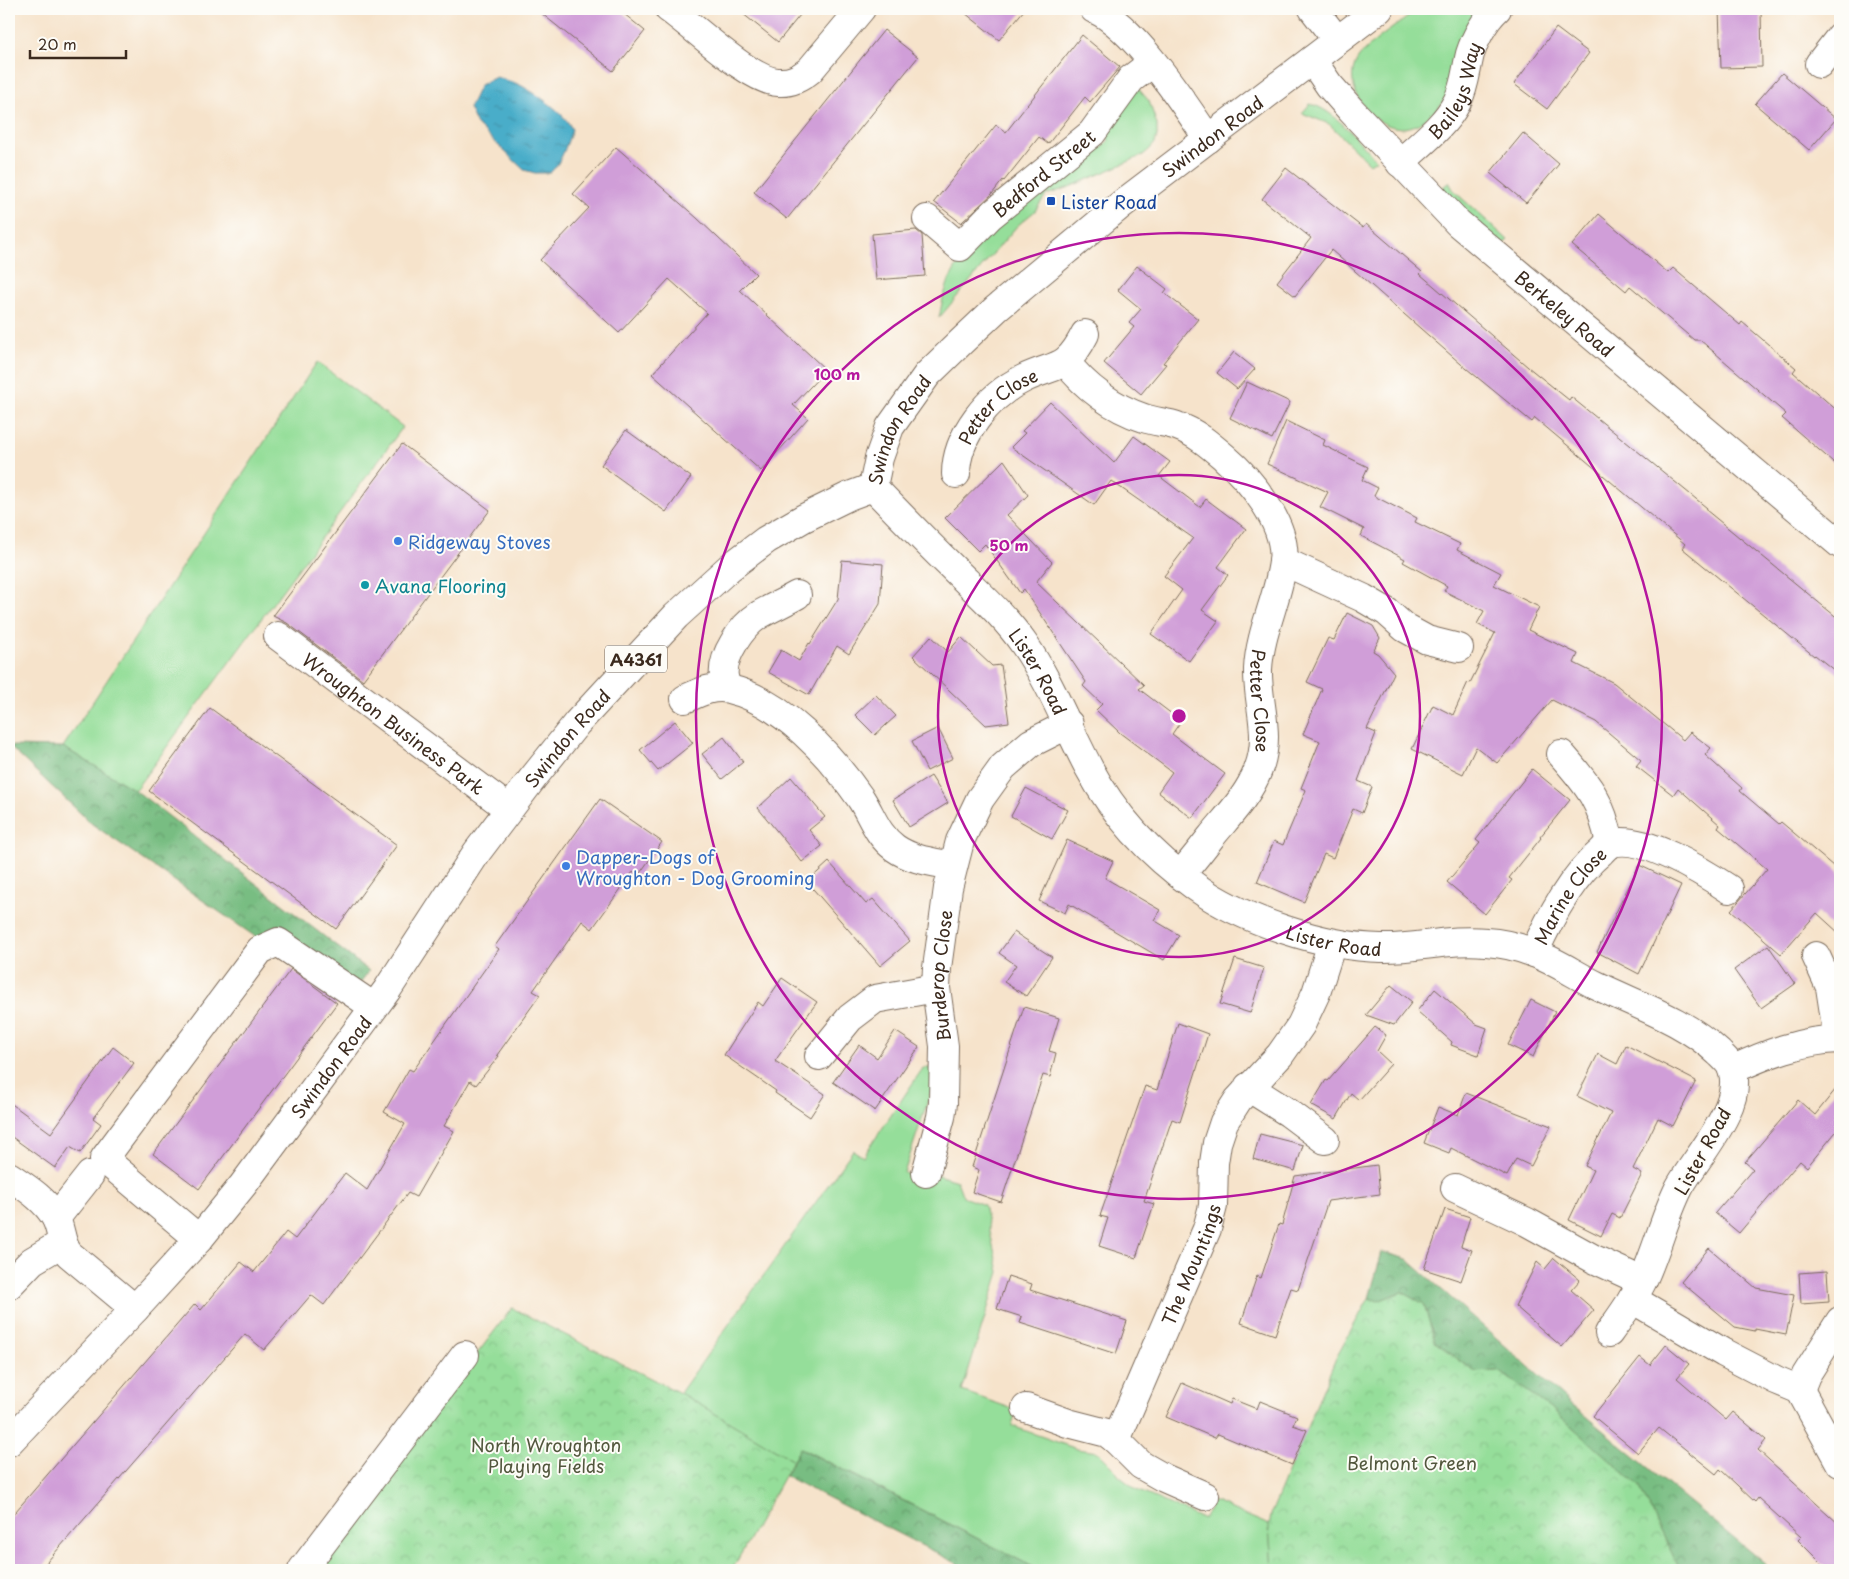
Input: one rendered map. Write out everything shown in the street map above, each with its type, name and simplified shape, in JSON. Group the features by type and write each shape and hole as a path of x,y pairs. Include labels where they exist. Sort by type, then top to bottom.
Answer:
{"street":[{"path":"669,9 686,20 753,75 768,81 778,82 790,81 801,77 810,70 861,9"},
{"path":"1094,9 1102,12 1120,26 1152,62 1208,139"},
{"path":"1313,9 1337,40"},
{"name":"Swindon Road","path":"9,1442 199,1239 276,1141 374,1007 457,882 509,809 583,717 676,616 729,568 766,540 804,518 849,496 873,487 879,458 890,426 928,375 961,342 1010,298 1122,204 1379,9"},
{"name":"Baileys Way","path":"1400,164 1451,112 1462,90 1476,39 1491,15 1498,9"},
{"path":"1819,64 1840,37"},
{"name":"Berkeley Road","path":"1312,60 1329,85 1400,164 1458,223 1840,544"},
{"name":"Bedford Street","path":"927,219 960,247 989,217 1092,133 1131,79 1152,62"},
{"path":"1066,362 1075,352 1085,334"},
{"name":"Petter Close","path":"956,474 956,462 969,430 996,398 1024,378 1056,368 1066,362 1075,374 1101,396 1130,412 1145,418 1178,426 1196,435 1239,470 1252,484 1272,516 1282,547 1283,561 1268,615 1258,668 1265,748 1250,788 1237,808 1180,876"},
{"name":"Lister Road","path":"873,487 1010,625 1038,665 1069,724 1094,778 1121,818 1144,844 1180,876 1200,890 1239,911 1332,943 1379,948 1477,941 1506,945 1534,953 1600,987 1660,1013 1691,1031 1721,1055 1732,1070 1732,1090 1726,1111 1711,1141 1679,1189 1637,1290 1609,1333"},
{"path":"1283,561 1363,598 1387,612 1405,628 1427,640 1459,648"},
{"path":"727,688 724,676 726,664 733,644 745,626 760,615 797,595"},
{"name":"Wroughton Business Park","path":"278,636 509,809"},
{"path":"685,699 704,690 727,688 778,712 818,745 842,772 862,801 878,830 894,848 920,860 953,866"},
{"name":"Burderop Close","path":"926,1173 941,1117 944,1046 936,988 939,943 953,866 960,842 988,786 1003,767 1031,743 1069,724"},
{"name":"Marine Close","path":"1561,754 1592,791 1606,825 1610,844"},
{"name":"Marine Close","path":"1534,953 1548,924 1572,885 1594,857 1610,844 1626,843 1647,846 1684,861 1729,889"},
{"path":"199,1239 104,1159 260,950 278,942 374,1007"},
{"name":"The Mountings","path":"1116,1440 1208,1228 1212,1206 1212,1182 1217,1144 1229,1112 1248,1088 1280,1055 1301,1025 1316,994 1332,943"},
{"path":"1732,1070 1761,1057 1795,1046 1839,1039 1830,987 1816,956"},
{"path":"819,1056 850,1018 875,999 936,988"},
{"path":"1248,1088 1289,1113 1325,1140"},
{"path":"9,1176 33,1193 59,1231 69,1254 135,1309"},
{"path":"9,1285 59,1231 90,1176"},
{"path":"1455,1188 1527,1222 1594,1258 1724,1354 1800,1390 1840,1463"},
{"path":"1800,1390 1806,1375 1840,1321"},
{"path":"302,1570 465,1356"},
{"path":"1026,1408 1068,1423 1102,1431 1116,1440 1141,1465 1205,1496"}],"green space":[{"path":"1419,9 1483,9 1467,29 1459,44 1451,69 1449,92 1444,100 1424,120 1410,127 1395,127 1381,122 1359,100 1354,85 1353,71 1359,57 1371,44"},
{"path":"1135,85 1149,101 1157,125 1155,143 1150,149 1143,155 1130,161 1046,195 1035,211 1017,226 939,318 949,280 964,253 1095,142 1100,149 1109,140 1105,134"},
{"path":"1310,104 1328,112 1337,119 1376,160 1370,164 1329,124 1302,113"},
{"path":"1449,182 1454,191 1508,240 1501,246 1449,199 1442,188"},
{"path":"317,362 403,427 135,790 63,747"},
{"path":"9,746 63,747 135,790 369,971 347,1000 92,824"},
{"path":"923,1068 933,1068 934,1082 904,1173 929,1181 931,1173 957,1181 963,1197 984,1205 999,1272 962,1391 1016,1410 1012,1426 1077,1449 1098,1452 1119,1476 1137,1490 1203,1519 1213,1501 1269,1525 1272,1570 1039,1570 801,1448 793,1460 680,1393 853,1150 863,1157"},
{"path":"1382,1252 1407,1259 1572,1405 1772,1570 1680,1570 1639,1486 1553,1410 1499,1371 1475,1372 1435,1342 1424,1304 1402,1292 1378,1301 1369,1298"},
{"name":"Belmont Green","path":"1402,1292 1424,1304 1435,1342 1475,1372 1499,1371 1553,1410 1639,1486 1680,1570 1272,1570 1269,1525 1272,1511 1336,1358 1369,1298 1378,1301"},
{"name":"North Wroughton Playing Fields","path":"512,1308 680,1393 793,1460 732,1570 312,1570"},
{"path":"800,1448 1039,1570 970,1570 785,1476"}],"water":[{"path":"496,77 519,85 536,94 558,111 569,124 572,130 566,147 558,164 550,173 535,173 524,170 477,125 469,108 480,85"}],"building":[{"path":"536,9 618,9 645,31 613,71"},
{"path":"737,9 805,9 778,42"},
{"path":"960,9 1025,9 999,40"},
{"path":"1719,9 1761,9 1762,67 1721,68"},
{"path":"1556,28 1589,53 1547,109 1514,84"},
{"path":"884,30 918,57 787,219 754,192"},
{"path":"1082,35 1120,67 1090,102 1085,97 1048,144 1039,137 1004,181 961,223 934,202 996,125 1006,132"},
{"path":"1782,73 1836,119 1809,150 1755,104"},
{"path":"1523,133 1559,164 1526,203 1490,173"},
{"path":"616,147 697,218 756,274 740,290 826,370 793,405 808,418 761,471 652,374 707,313 669,279 619,333 540,260 589,208 573,194"},
{"path":"1286,168 1363,228 1366,224 1422,272 1420,274 1528,367 1569,400 1571,397 1840,620 1840,675 1682,548 1685,544 1535,418 1532,422 1461,364 1331,250 1295,296 1277,282 1311,238 1262,199"},
{"path":"1599,214 1668,273 1673,268 1740,325 1742,322 1796,368 1793,372 1840,413 1840,468 1782,418 1786,414 1700,340 1694,340 1630,286 1626,291 1572,245"},
{"path":"916,230 922,235 925,276 876,280 872,234"},
{"path":"1137,266 1167,289 1164,293 1198,319 1163,363 1166,364 1141,394 1104,363 1134,327 1129,323 1141,309 1118,290"},
{"path":"1234,352 1255,369 1237,389 1217,373"},
{"path":"1247,382 1290,402 1272,439 1230,418"},
{"path":"1050,402 1114,463 1134,436 1170,462 1159,476 1200,507 1206,499 1246,529 1218,567 1228,575 1202,610 1218,621 1189,661 1151,634 1182,590 1164,576 1193,538 1111,481 1094,505 1011,447 1025,433 1022,431"},
{"path":"1286,421 1325,440 1323,445 1368,467 1362,480 1378,488 1374,496 1417,518 1415,522 1460,544 1457,550 1501,573 1494,585 1539,607 1528,630 1578,654 1574,663 1614,683 1683,740 1690,732 1711,748 1705,755 1742,788 1740,791 1779,824 1781,822 1840,872 1840,934 1817,913 1781,954 1731,910 1767,869 1718,828 1720,825 1678,788 1673,795 1636,766 1641,760 1596,722 1552,700 1497,763 1476,747 1463,774 1412,749 1433,705 1453,715 1468,682 1470,683 1495,633 1477,624 1484,611 1444,591 1447,586 1403,562 1405,559 1361,536 1364,529 1320,507 1328,492 1267,464"},
{"path":"626,430 691,477 666,512 601,465"},
{"path":"402,444 490,510 363,680 287,623 273,616"},
{"path":"1004,460 1028,495 1007,515 1052,562 1036,582 1144,685 1139,689 1181,721 1172,734 1225,774 1192,818 1158,792 1172,772 1120,733 1096,710 1102,704 1083,686 1086,682 1024,589 1020,593 985,544 978,551 945,518"},
{"path":"842,560 883,564 880,604 849,654 837,646 809,695 768,672 781,650 799,661 838,599"},
{"path":"1347,613 1373,626 1380,638 1373,651 1378,654 1394,673 1367,729 1376,733 1358,781 1372,787 1362,813 1353,809 1333,858 1324,854 1304,902 1257,882 1274,841 1283,845 1306,790 1301,788 1320,741 1303,734 1322,689 1307,682 1328,638 1334,640"},
{"path":"931,636 948,652 961,637 992,666 1001,665 1009,722 986,725 913,656"},
{"path":"876,695 896,716 875,735 855,715"},
{"path":"210,708 397,845 336,929 149,791"},
{"path":"675,721 693,743 658,771 640,750"},
{"path":"938,728 953,758 927,771 912,741"},
{"path":"724,737 743,762 722,779 702,754"},
{"path":"1532,769 1570,800 1509,878 1512,880 1485,914 1447,882 1480,843 1476,840"},
{"path":"931,776 948,803 909,827 893,800"},
{"path":"791,777 825,817 809,830 822,846 802,862 758,808"},
{"path":"1026,788 1068,810 1052,839 1011,816"},
{"path":"600,799 662,842 638,876 633,872 592,929 582,921 533,991 540,995 497,1055 499,1056 476,1085 470,1081 444,1126 454,1131 416,1197 408,1193 324,1305 311,1295 264,1350 245,1334 40,1570 9,1570 9,1519 195,1304 201,1310 241,1262 254,1272 286,1232 295,1239 345,1173 367,1190 405,1124 384,1112 409,1069 413,1071 499,949 495,946"},
{"path":"1067,840 1113,861 1105,878 1160,910 1154,920 1179,935 1164,960 1069,904 1065,913 1039,901"},
{"path":"829,862 866,904 873,899 910,941 880,966 807,882"},
{"path":"1639,865 1681,885 1639,974 1597,952"},
{"path":"1014,932 1052,957 1026,996 1004,982 1016,965 999,953"},
{"path":"1768,945 1795,984 1761,1008 1734,970"},
{"path":"1235,959 1264,968 1250,1013 1220,1004"},
{"path":"291,969 337,1003 199,1189 153,1154"},
{"path":"782,978 817,1002 775,1061 825,1094 810,1117 724,1055 758,1002 763,1006"},
{"path":"1391,985 1412,1002 1394,1025 1366,1015"},
{"path":"1435,989 1476,1024 1487,1028 1478,1055 1451,1045 1452,1042 1417,1011"},
{"path":"1531,1000 1555,1012 1533,1057 1508,1045"},
{"path":"1024,1007 1059,1018 1049,1051 1056,1053 1050,1077 1043,1075 1001,1202 972,1192 979,1170 972,1167"},
{"path":"1178,1023 1208,1034 1180,1122 1172,1119 1144,1201 1154,1204 1136,1258 1099,1246 1108,1218 1100,1216 1145,1086 1157,1090"},
{"path":"1375,1027 1386,1035 1377,1051 1391,1064 1359,1100 1351,1093 1336,1119 1311,1105 1326,1080 1328,1081"},
{"path":"895,1031 919,1047 875,1111 833,1082 859,1045 877,1058"},
{"path":"1626,1045 1696,1081 1673,1126 1658,1118 1633,1169 1642,1174 1620,1218 1612,1214 1601,1236 1569,1220 1593,1170 1585,1166 1611,1113 1577,1096 1598,1054 1617,1064"},
{"path":"113,1047 134,1063 93,1118 101,1124 80,1153 70,1147 55,1168 9,1135 9,1102 51,1133"},
{"path":"1840,1084 1840,1127 1807,1167 1800,1161 1739,1233 1715,1213 1753,1169 1745,1162 1798,1100 1815,1115"},
{"path":"1466,1093 1551,1126 1531,1166 1516,1159 1507,1176 1451,1148 1449,1153 1424,1143 1438,1107 1458,1115"},
{"path":"1260,1134 1303,1145 1295,1171 1253,1159"},
{"path":"1377,1165 1380,1194 1328,1201 1298,1290 1291,1288 1275,1335 1241,1323 1257,1276 1261,1278 1279,1224 1282,1225 1295,1176"},
{"path":"1445,1209 1470,1217 1461,1246 1472,1250 1461,1281 1424,1269"},
{"path":"1709,1248 1756,1288 1794,1295 1786,1335 1735,1327 1681,1282"},
{"path":"1554,1258 1580,1280 1571,1290 1594,1310 1562,1347 1515,1306 1537,1262 1545,1269"},
{"path":"1827,1271 1829,1302 1801,1304 1799,1273"},
{"path":"1008,1276 1032,1284 1030,1290 1127,1321 1116,1354 1020,1323 1022,1317 997,1309"},
{"path":"1666,1345 1689,1364 1677,1378 1726,1420 1733,1412 1766,1440 1758,1450 1840,1525 1840,1570 1828,1570 1798,1540 1801,1537 1758,1498 1755,1502 1720,1469 1716,1474 1659,1428 1638,1453 1593,1416 1640,1357 1650,1365"},
{"path":"1182,1383 1230,1404 1232,1399 1257,1409 1260,1401 1297,1416 1293,1425 1307,1430 1292,1465 1218,1434 1215,1438 1166,1417"}],"place":[{"name":"Lister Road","path":"1051,201"},
{"name":"Ridgeway Stoves","path":"398,541"},
{"name":"Avana Flooring","path":"365,585"},
{"name":"Dapper-Dogs of Wroughton - Dog Grooming","path":"566,866"}]}
